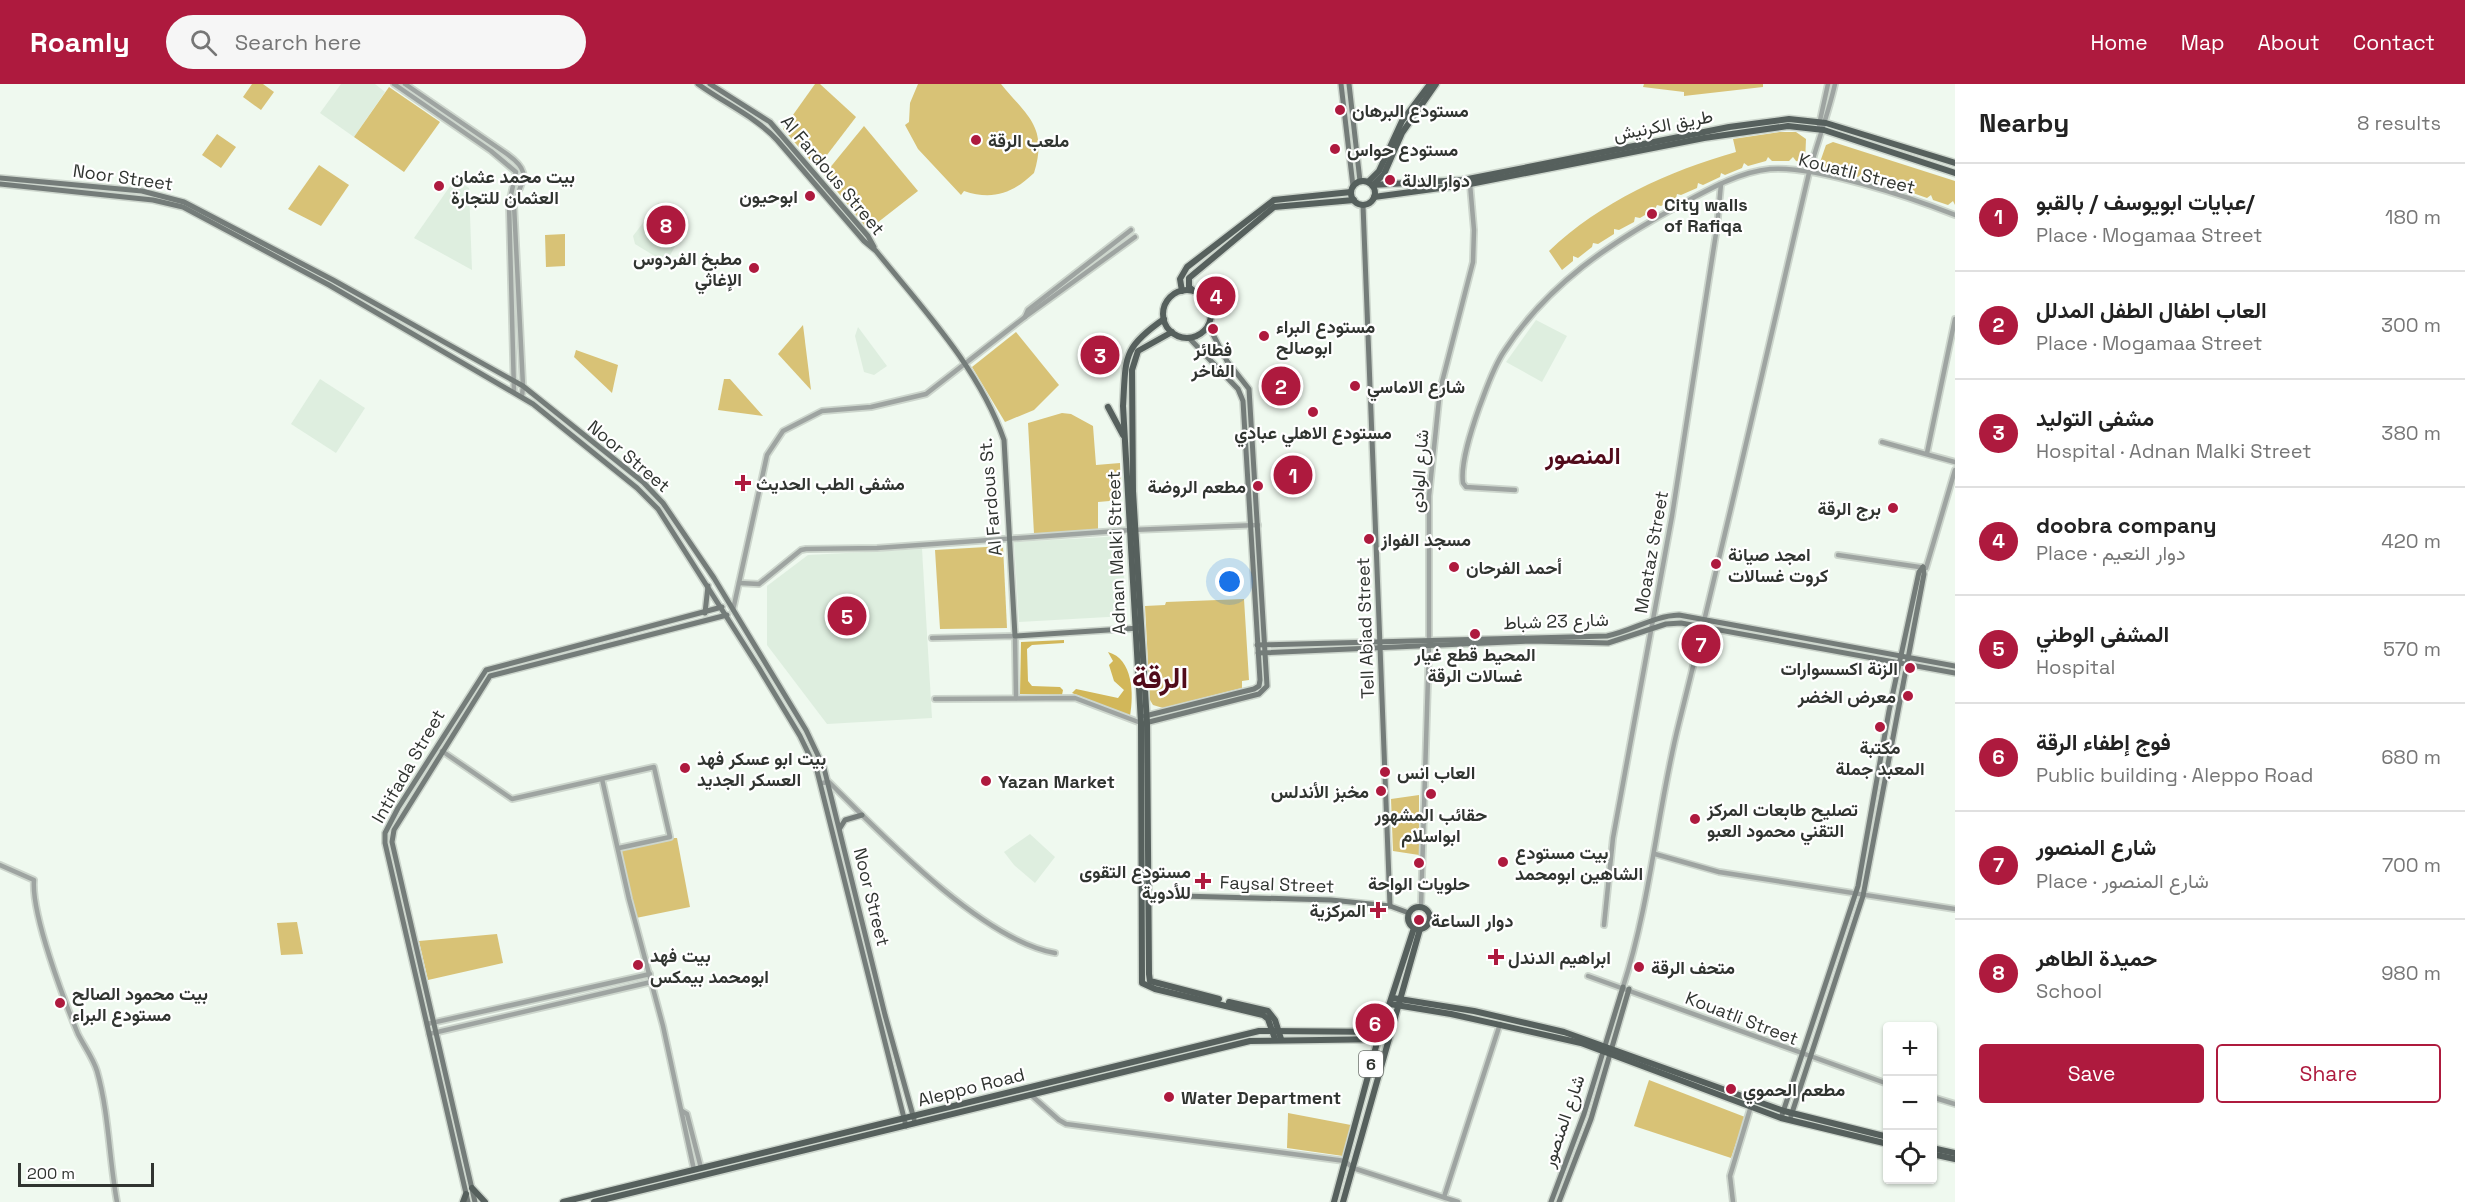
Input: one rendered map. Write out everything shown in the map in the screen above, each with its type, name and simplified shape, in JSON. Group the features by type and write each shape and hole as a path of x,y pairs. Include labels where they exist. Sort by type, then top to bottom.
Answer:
{"main road":[{"name":"Al Fardous Street","path":"698,84 727,105 765,127 864,241 876,251"},
{"name":"Al Fardous Street","path":"710,84 770,122 868,236 876,251"},
{"path":"1341,84 1354,200"},
{"path":"1349,84 1360,182"},
{"path":"1370,183 1402,121 1430,84"},
{"path":"1143,720 1264,691 1267,686 1249,389 1227,361 1208,325 1209,305 1190,286 1189,278 1207,256 1274,200 1352,189 1360,182 1370,183 1384,174 1402,133 1436,84"},
{"name":"طريق الكرنيش","path":"1370,183 1463,180 1788,119 1822,126 1955,163"},
{"name":"طريق الكرنيش","path":"1374,196 1470,184 1715,136 1788,126 1822,126 1955,173"},
{"name":"Noor Street","path":"0,178 142,192 184,202 333,280 523,386 643,482 663,503 733,610 806,730 824,768 885,1015 914,1120"},
{"path":"1182,291 1180,279 1184,273 1274,207 1354,200 1363,205 1370,202 1374,196 1370,183"},
{"name":"Noor Street","path":"0,184 153,200 183,207 329,285 522,396 637,488 658,509 708,584 725,616 800,736 822,783 905,1122"},
{"name":"Tell Abiad Street","path":"1363,205 1390,906"},
{"name":"Al Fardous St.","path":"876,251 966,366 995,413 1004,440 1015,636"},
{"path":"1143,720 1254,689 1259,686 1260,680 1243,401 1238,389 1189,338 1172,332 1164,319 1167,301 1182,291 1194,291"},
{"name":"Adnan Malki Street","path":"1164,319 1135,342 1126,358 1123,406 1133,530 1143,720 1145,895 1142,983 1155,989 1263,1015 1275,1030"},
{"path":"1189,338 1200,334 1208,325"},
{"name":"Adnan Malki Street","path":"1133,530 1133,360 1144,347 1172,332"},
{"path":"1108,407 1125,441"},
{"path":"1783,1115 1856,895 1903,660 1924,574 1923,567"},
{"path":"705,613 708,584"},
{"name":"Intifada Street","path":"465,1194 385,833 479,676 486,669 705,613 728,603"},
{"name":"Intifada Street","path":"475,1202 392,835 490,676 725,616 733,610"},
{"name":"شارع 23 شباط","path":"1257,645 1380,644 1607,636 1622,633 1652,620 1679,615 1955,672"},
{"name":"شارع 23 شباط","path":"1429,642 1532,640 1608,643 1651,628 1681,623 1903,660 1955,666"},
{"path":"1015,636 1138,628"},
{"name":"شارع 23 شباط","path":"1258,653 1380,644"},
{"path":"1791,1117 1863,896 1903,660"},
{"path":"817,771 824,768"},
{"path":"840,828 845,820 862,815"},
{"name":"Adnan Malki Street","path":"1145,895 1150,981 1261,1008 1272,1016 1275,1030"},
{"name":"Faysal Street","path":"1145,895 1331,900 1390,906 1409,913"},
{"path":"1421,907 1428,912 1430,919 1427,925 1417,929 1408,922 1409,913 1421,907"},
{"name":"6","path":"1343,1202 1389,1036 1395,1001 1417,929"},
{"name":"شارع المنصور","path":"1551,1202 1584,1114 1603,1048 1626,988"},
{"name":"شارع المنصور","path":"1559,1202 1591,1119 1626,988"},
{"path":"1395,1001 1603,1048"},
{"path":"1395,1001 1474,1011 1564,1032 1751,1106 1883,1143"},
{"name":"6","path":"1334,1202 1380,1032 1395,1001"},
{"path":"1275,1030 1278,1039"},
{"name":"Aleppo Road","path":"914,1120 1275,1030 1380,1032 1389,1036"},
{"name":"Aleppo Road","path":"563,1202 697,1169 1030,1095 1250,1041 1378,1039 1389,1036"},
{"path":"1610,1051 1783,1115"},
{"path":"1791,1117 1883,1136"},
{"name":"Aleppo Road","path":"594,1202 905,1122"},
{"path":"1937,1149 1955,1153"},
{"path":"1937,1155 1955,1159"},
{"path":"472,1188 485,1202"},
{"path":"465,1194 465,1202"}],"street":[{"path":"394,84 491,151 516,172 509,204 514,391"},
{"path":"405,84 521,164 524,171 523,184 514,205 522,396"},
{"name":"شارع المنصور","path":"1822,126 1828,84"},
{"name":"شارع المنصور","path":"1626,988 1655,854 1665,781 1706,620 1810,171 1834,84"},
{"name":"Kouatli Street","path":"1515,490 1466,487 1462,478 1471,430 1503,351 1534,312 1580,266 1641,226 1721,184 1747,174 1770,169 1810,171 1955,215"},
{"name":"شارع الوادى","path":"1421,907 1429,642 1430,496 1435,426 1445,366 1473,262 1474,230 1470,184"},
{"name":"Moataz Street","path":"1604,924 1613,838 1699,353 1718,227 1721,184"},
{"path":"1025,316 1033,306 1131,230"},
{"path":"733,610 767,454 783,431 822,411 871,407 926,394 966,366 1025,316 1136,237"},
{"path":"1927,453 1955,319"},
{"path":"1882,442 1955,462"},
{"path":"1838,555 1926,568 1955,470"},
{"path":"739,583 759,584 801,550 806,549 877,548 1133,530 1257,525"},
{"path":"728,603 735,600"},
{"path":"932,638 1015,636 1016,698"},
{"path":"935,699 1074,698 1131,719 1143,720"},
{"path":"442,751 512,799 654,767 670,837 619,848"},
{"path":"602,779 682,1111 687,1114 697,1169"},
{"path":"822,783 829,782 930,878 998,932 1033,949 1055,953"},
{"path":"1655,854 1719,872 1955,909"},
{"path":"0,865 34,880 33,893 39,922 79,1034 96,1067 104,1097 117,1202"},
{"path":"427,1024 650,974"},
{"name":"Kouatli Street","path":"1588,976 1883,1083"},
{"path":"429,1034 651,982"},
{"path":"1444,1197 1500,1024"},
{"path":"1030,1095 1059,1120 1078,1126 1345,1161 1353,1168 1458,1202"},
{"path":"1937,1099 1955,1104"},
{"path":"1732,1202 1730,1176 1751,1106"}],"shaded area":[{"path":"252,84 263,84 274,92 261,110 243,97"},
{"path":"341,84 375,84 385,92 354,137 320,113"},
{"path":"815,84 820,84 856,117 817,168 783,129"},
{"name":"ملعب الرقة","path":"918,84 1001,84 1027,115 1037,133 1039,144 1034,173 1018,186 1002,193 984,195 964,191 961,195 918,149 905,125 909,122 910,103"},
{"path":"1644,84 1763,84 1763,87 1684,96 1684,92 1643,87"},
{"path":"389,87 440,122 404,172 354,137"},
{"path":"864,126 918,191 868,230 824,175"},
{"path":"1796,132 1806,139 1805,163 1796,161 1793,157 1789,161 1772,161 1768,157 1766,161 1748,166 1744,163 1742,168 1725,175 1721,173 1720,177 1703,185 1698,183 1697,188 1681,195 1677,194 1676,198 1661,206 1657,205 1655,209 1640,218 1635,217 1634,222 1619,230 1614,229 1614,234 1598,244 1593,243 1592,247 1578,258 1573,256 1573,261 1562,270 1549,251 1590,218 1636,190 1686,169 1736,152 1733,139"},
{"path":"217,134 236,147 221,168 202,155"},
{"path":"1833,142 1955,181 1955,205 1953,201 1948,205 1933,200 1931,195 1927,198 1910,192 1908,188 1904,191 1887,186 1885,181 1881,184 1864,179 1862,174 1858,177 1842,172 1840,168 1836,171 1819,165 1826,145"},
{"path":"319,165 349,185 321,226 288,209"},
{"path":"455,179 469,188 472,270 414,238"},
{"path":"658,203 688,222 666,263 635,244 633,236"},
{"path":"565,234 565,266 546,267 545,235"},
{"path":"1536,320 1567,336 1542,382 1506,362"},
{"path":"803,325 811,390 778,354"},
{"path":"858,327 887,366 874,375 864,372 855,336"},
{"path":"1016,332 1059,385 1034,410 1005,422 972,367"},
{"path":"576,350 618,365 612,393 574,357"},
{"path":"320,379 365,408 336,453 291,424"},
{"path":"724,379 730,379 763,416 718,410"},
{"path":"1062,413 1071,414 1093,426 1096,465 1120,463 1121,500 1098,502 1098,529 1034,534 1028,423"},
{"path":"1122,536 1126,616 1019,622 1014,542"},
{"path":"1003,546 1007,628 940,629 935,550"},
{"path":"922,549 932,718 827,724 767,645 767,586 808,555"},
{"path":"1244,599 1249,680 1242,681 1242,688 1163,708 1153,705 1150,700 1145,606 1165,605 1166,602"},
{"path":"1064,640 1064,643 1032,645 1027,649 1028,681 1032,686 1060,687 1063,690 1062,695 1020,694 1021,642"},
{"path":"1108,652 1123,662 1130,678 1132,698 1130,716 1072,693 1076,689 1118,698 1124,690 1114,681 1109,665 1113,661"},
{"path":"1419,795 1419,855 1393,851 1391,799"},
{"path":"1030,834 1055,857 1035,883 1014,865 1004,852"},
{"path":"677,838 690,907 636,918 621,849"},
{"path":"297,922 303,954 281,955 277,923"},
{"path":"497,934 503,963 428,980 419,941"},
{"path":"1649,1080 1745,1117 1731,1158 1634,1126"},
{"path":"1288,1113 1351,1125 1343,1156 1287,1148"}],"place":[{"name":"مستودع البرهان","path":"1340,110"},
{"name":"ملعب الرقة","path":"976,140"},
{"name":"مستودع حواس","path":"1335,149"},
{"name":"دوار الدلة","path":"1390,180"},
{"name":"بيت محمد عثمان العثمان للتجارة","path":"439,186"},
{"name":"ابوحيون","path":"810,196"},
{"name":"City walls of Rafiqa","path":"1652,214"},
{"name":"حميدة الطاهر","path":"666,225"},
{"name":"مطبخ الفردوس الإغاثي","path":"754,268"},
{"name":"doobra company","path":"1216,296"},
{"name":"فطائر الفاخر","path":"1213,329"},
{"name":"مستودع البراء ابوصالح","path":"1264,336"},
{"name":"مشفى التوليد","path":"1100,355"},
{"name":"العاب اطفال الطفل المدلل","path":"1281,386"},
{"name":"شارع الاماسي","path":"1355,386"},
{"name":"مستودع الاهلي عبادي","path":"1313,412"},
{"name":"عبايات ابويوسف / بالقبو/","path":"1293,475"},
{"name":"مشفى الطب الحديث","path":"743,483"},
{"name":"مطعم الروضة","path":"1258,486"},
{"name":"برج الرقة","path":"1893,508"},
{"name":"مسجد الفواز","path":"1369,539"},
{"name":"امجد صيانة كروت غسالات","path":"1716,564"},
{"name":"أحمد الفرحان","path":"1454,567"},
{"name":"المشفى الوطني","path":"847,616"},
{"name":"المحيط قطع غيار غسالات الرقة","path":"1475,634"},
{"name":"شارع المنصور","path":"1701,644"},
{"name":"الزنة اكسسوارات","path":"1910,668"},
{"name":"معرض الخضر","path":"1908,696"},
{"name":"مكتبة المعبد جملة","path":"1880,727"},
{"name":"بيت ابو عسكر فهد العسكر الجديد","path":"685,768"},
{"name":"العاب انس","path":"1385,772"},
{"name":"Yazan Market","path":"986,781"},
{"name":"مخبز الأندلس","path":"1381,791"},
{"name":"حقائب المشهور ابواسلام","path":"1431,794"},
{"name":"تصليح طابعات المركز التقني محمود العبو","path":"1695,819"},
{"name":"بيت مستودع الشاهين ابومحمد","path":"1503,862"},
{"name":"حلويات الواحة","path":"1419,863"},
{"name":"مستودع التقوى للأدوية","path":"1203,881"},
{"name":"المركزية","path":"1378,910"},
{"name":"دوار الساعة","path":"1419,920"},
{"name":"ابراهيم الدندل","path":"1496,957"},
{"name":"بيت فهد ابومحمد بيمكس","path":"638,965"},
{"name":"متحف الرقة","path":"1639,967"},
{"name":"بيت محمود الصالح مستودع البراء","path":"60,1003"},
{"name":"فوج إطفاء الرقة","path":"1375,1023"},
{"name":"مطعم الحموي","path":"1731,1089"},
{"name":"Water Department","path":"1169,1097"}],"district":[{"name":"المنصور","path":"1583,455"},
{"name":"الرقة","path":"1160,677"}]}
